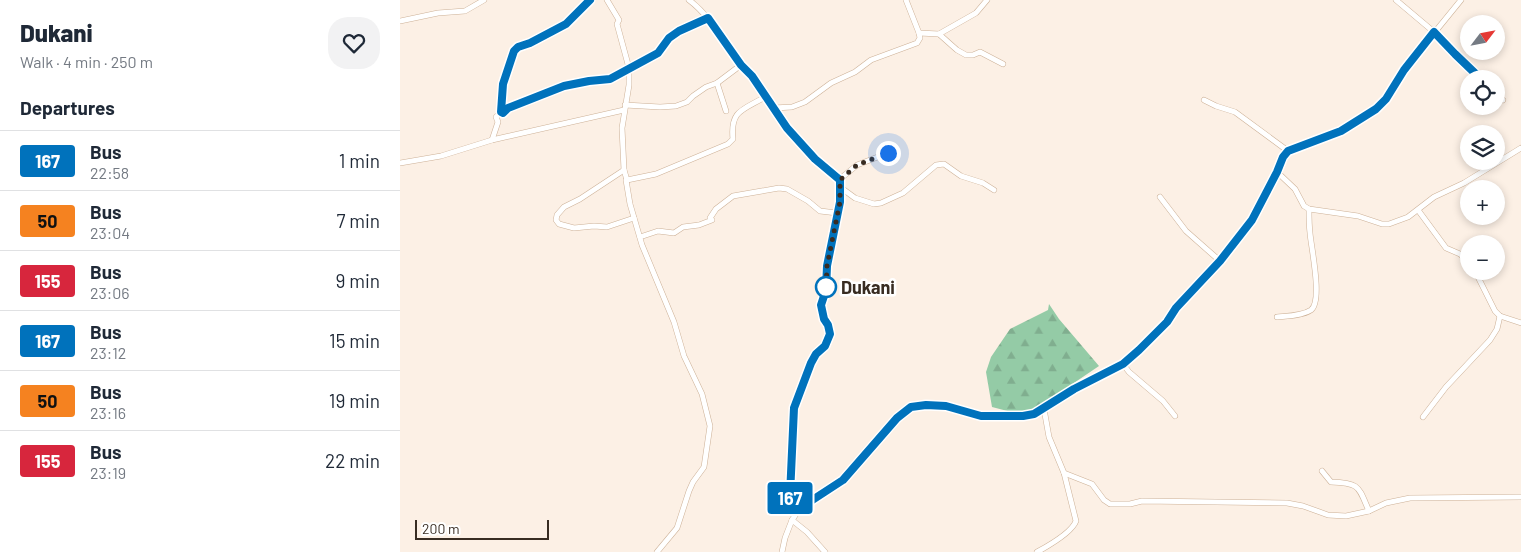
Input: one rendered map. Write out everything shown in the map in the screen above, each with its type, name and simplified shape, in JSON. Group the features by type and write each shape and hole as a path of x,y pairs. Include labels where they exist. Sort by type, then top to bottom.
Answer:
{"street":[{"path":"400,21 438,13 465,11 484,0"},
{"path":"501,112 503,84 514,51 518,47 530,43 566,24 590,0"},
{"path":"607,0 619,20 617,24 629,68 622,142 628,196 653,275 674,322 684,356 702,394 710,426 704,467 691,486 677,528 657,552"},
{"path":"689,0 708,18 741,65 752,76 764,97 787,128 815,159 840,180"},
{"path":"774,108 805,102 831,83 855,72 871,60 913,45 920,38 906,0"},
{"path":"919,33 939,34 976,13 987,0"},
{"path":"1396,0 1434,32 1472,70"},
{"path":"782,552 792,520 800,508 843,480 897,418 911,407 926,405 946,406 986,416 1023,416 1034,414 1074,389 1123,364 1167,322 1176,308 1220,261 1252,220 1283,157 1288,151 1341,131 1376,109 1386,99 1404,70 1461,0"},
{"path":"492,140 498,122 496,117 501,112 503,113 515,106 564,86 610,79 658,53 669,38 679,31 708,18"},
{"path":"939,34 966,55 980,52 1003,64"},
{"path":"400,162 446,155 492,140 625,108 676,106 687,102 692,96 706,87 717,83 741,65"},
{"path":"717,83 726,111"},
{"path":"626,180 649,176 728,144 733,139 733,122 737,114 764,97"},
{"path":"1204,100 1235,112 1288,151"},
{"path":"1277,172 1294,189 1304,206 1309,209 1358,216 1382,224 1389,224 1408,217 1424,203 1464,183 1521,148"},
{"path":"800,508 793,508 790,495 793,414 800,388 811,363 829,339 828,325 824,319 821,305 826,290 827,266 837,214 840,180 857,165 888,153"},
{"path":"840,187 855,198 874,204 881,203 903,193 936,165 944,164 961,176 983,183 994,190"},
{"path":"624,170 580,199 564,207 557,215 556,220 559,224 574,228 594,226 606,228 634,218"},
{"path":"640,237 658,232 674,232 683,227 704,223 712,220 710,218 716,209 733,196 779,188 793,192 820,211 837,214"},
{"path":"1160,197 1186,231 1220,261"},
{"path":"1277,317 1303,313 1312,310 1315,305 1316,284 1309,209"},
{"path":"1418,210 1446,248 1460,254"},
{"path":"1480,280 1495,311 1500,316 1521,323"},
{"path":"1422,417 1446,387 1490,340 1497,329 1500,316"},
{"path":"1123,364 1129,372 1163,401 1175,416"},
{"path":"1037,552 1065,534 1075,526 1076,521 1064,473 1049,437 1044,409"},
{"path":"1322,471 1331,482 1351,483 1358,489 1369,511"},
{"path":"1064,473 1092,484 1104,500 1110,504 1130,504 1142,501 1287,503 1303,506 1328,515 1346,516 1369,511 1386,503 1410,498 1521,497"},
{"path":"792,520 807,532 825,552"}],"green space":[{"path":"1049,304 1059,319 1099,366 1042,406 1019,414 992,407 986,372 991,357 1010,329 1048,310"}],"bus line":[{"name":"167","path":"590,0 566,24 527,45 518,47 514,51 503,84 501,112 503,113 508,108 564,86 610,79 658,53 669,38 679,31 708,18 741,65 752,76 764,97 787,128 815,159 840,180 840,202 827,266 826,290 821,305 824,319 828,325 829,339 811,363 794,408 790,495 791,504 796,509 843,480 904,410 918,405 926,405 946,406 981,416 1023,416 1034,414 1074,389 1123,364 1167,322 1176,308 1220,261 1252,220 1283,157 1288,151 1341,131 1376,109 1386,99 1404,70 1434,32 1472,70"}],"place":[{"name":"Dukani","path":"826,287"}],"route":[{"path":"826,287 826,290 827,266 840,202 840,180 857,165 888,153"}]}
